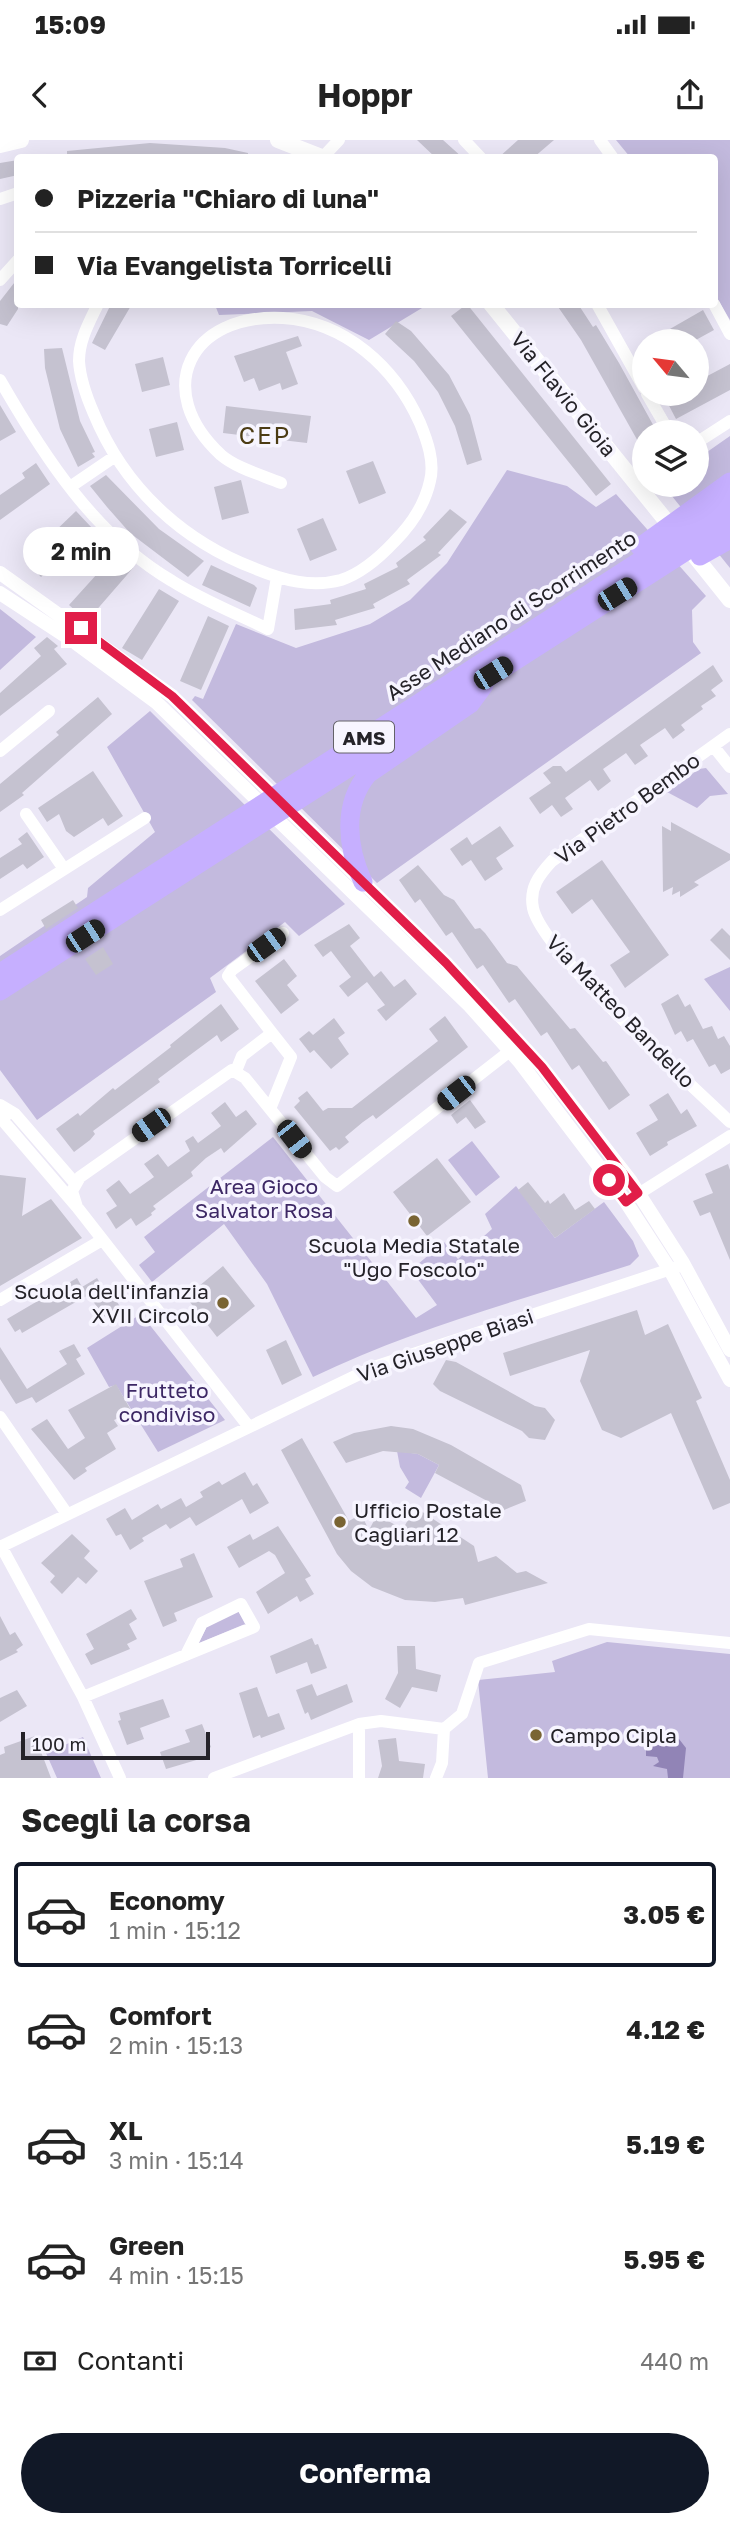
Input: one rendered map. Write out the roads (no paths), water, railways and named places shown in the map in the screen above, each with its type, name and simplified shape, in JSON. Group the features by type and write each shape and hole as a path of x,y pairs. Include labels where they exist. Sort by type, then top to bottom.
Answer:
{"highway":[{"path":"611,588 649,538 730,482"},
{"name":"Asse Mediano di Scorrimento","path":"0,991 493,673 730,503"},
{"name":"Asse Mediano di Scorrimento","path":"0,973 611,588 730,523"},
{"path":"611,588 648,586 730,539"},
{"path":"363,882 352,854 350,810 356,788 379,766 470,704 493,673"}],"main road":[{"path":"0,145 21,140"},
{"path":"278,140 315,154"},
{"name":"Via Flavio Gioia","path":"494,308 632,471"},
{"name":"Via Flavio Gioia","path":"652,497 730,600"}],"street":[{"path":"326,154 339,140"},
{"path":"464,140 477,154"},
{"path":"600,140 611,154"},
{"path":"0,280 14,264"},
{"path":"96,308 81,341 79,363 90,405 114,457 137,487 166,516 200,541 229,558 296,582 330,583 364,569 407,528 418,511 430,481 429,452 415,412 398,383 376,359 334,332 304,321 281,318 243,322 215,332 200,344 188,367 185,400 202,434 223,457 281,483"},
{"path":"599,308 632,367"},
{"path":"716,308 730,334"},
{"path":"0,380 55,469 126,548 148,565 205,599 268,629 277,577"},
{"path":"709,435 730,421"},
{"path":"70,487 114,457"},
{"path":"0,573 166,691 510,1051 626,1202 670,1270 730,1380"},
{"path":"0,593 76,643 156,702 307,838 363,882 446,963 542,1067 638,1193 684,1264 730,1350"},
{"path":"0,751 49,710"},
{"name":"Via Pietro Bembo","path":"532,889 538,875 552,861 730,734"},
{"path":"713,747 730,767"},
{"path":"26,814 64,869"},
{"path":"0,910 145,818"},
{"name":"Via Matteo Bandello","path":"532,889 532,907 538,923 578,972 730,1122"},
{"path":"270,1109 291,1056 230,982 228,976 283,933"},
{"path":"77,1207 72,1191 74,1182 214,1081 236,1071 242,1056 272,1032"},
{"path":"236,1071 325,1178 337,1186 510,1051"},
{"path":"1,1107 15,1114 74,1182"},
{"path":"1,1107 5,1122 77,1207 248,1427"},
{"path":"626,1202 730,1136"},
{"path":"0,1300 102,1240"},
{"name":"Via Giuseppe Biasi","path":"0,1547 374,1367 684,1264"},
{"path":"0,1417 67,1514"},
{"path":"0,1547 83,1697 120,1778"},
{"path":"83,1697 186,1655 254,1627 241,1604 202,1623 186,1655"},
{"path":"214,1778 359,1724 381,1721 444,1728 462,1714 479,1663 589,1629 730,1643"},
{"path":"359,1724 359,1778"},
{"path":"436,1778 442,1763 444,1728"}],"place":[{"name":"Scuola Media Statale \"Ugo Foscolo\"","path":"414,1221"},
{"name":"Scuola dell'infanzia XVII Circolo","path":"223,1303"},
{"name":"Ufficio Postale Cagliari 12","path":"340,1522"},
{"name":"Campo Cipla","path":"536,1735"}],"district":[{"name":"CEP","path":"265,434"}],"park label":[{"name":"Area Gioco Salvator Rosa","path":"264,1198"},
{"name":"Frutteto condiviso","path":"167,1402"}]}
